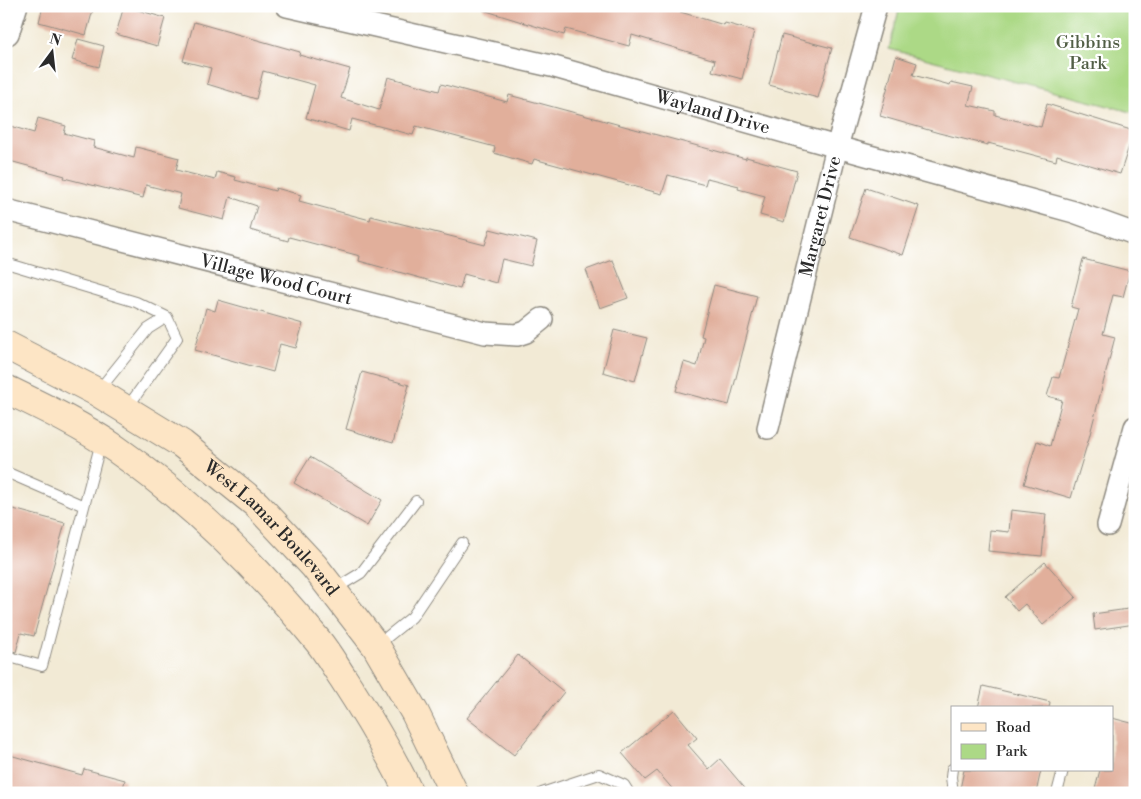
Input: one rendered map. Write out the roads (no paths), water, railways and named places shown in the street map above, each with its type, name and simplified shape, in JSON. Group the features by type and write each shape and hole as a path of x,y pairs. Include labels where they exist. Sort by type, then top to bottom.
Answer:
{"main road":[{"name":"West Lamar Boulevard","path":"6,344 97,392 182,444 256,504 314,566 376,646 415,713 454,793"},
{"path":"6,389 62,416 115,448 178,495 249,562 319,642 391,756 409,793"}],"street":[{"path":"6,32 14,6"},
{"name":"Wayland Drive","path":"287,6 551,66 1074,212 1135,234"},
{"name":"Margaret Drive","path":"768,428 838,147 876,6"},
{"name":"Village Wood Court","path":"6,210 485,333 517,335 526,332 542,320"},
{"path":"1108,525 1135,427"}],"lane":[{"path":"6,262 136,302 167,317 177,338 126,409"},
{"path":"97,392 148,329 167,317"},
{"path":"6,656 42,666 101,440"},
{"path":"6,472 84,506"},
{"path":"333,591 361,573 416,501"},
{"path":"376,646 412,617 462,543"},
{"path":"952,772 953,793"},
{"path":"1057,793 1062,772"},
{"path":"542,793 599,774 624,785 629,793"}],"park label":[{"name":"Gibbins Park","path":"1088,52"}]}
